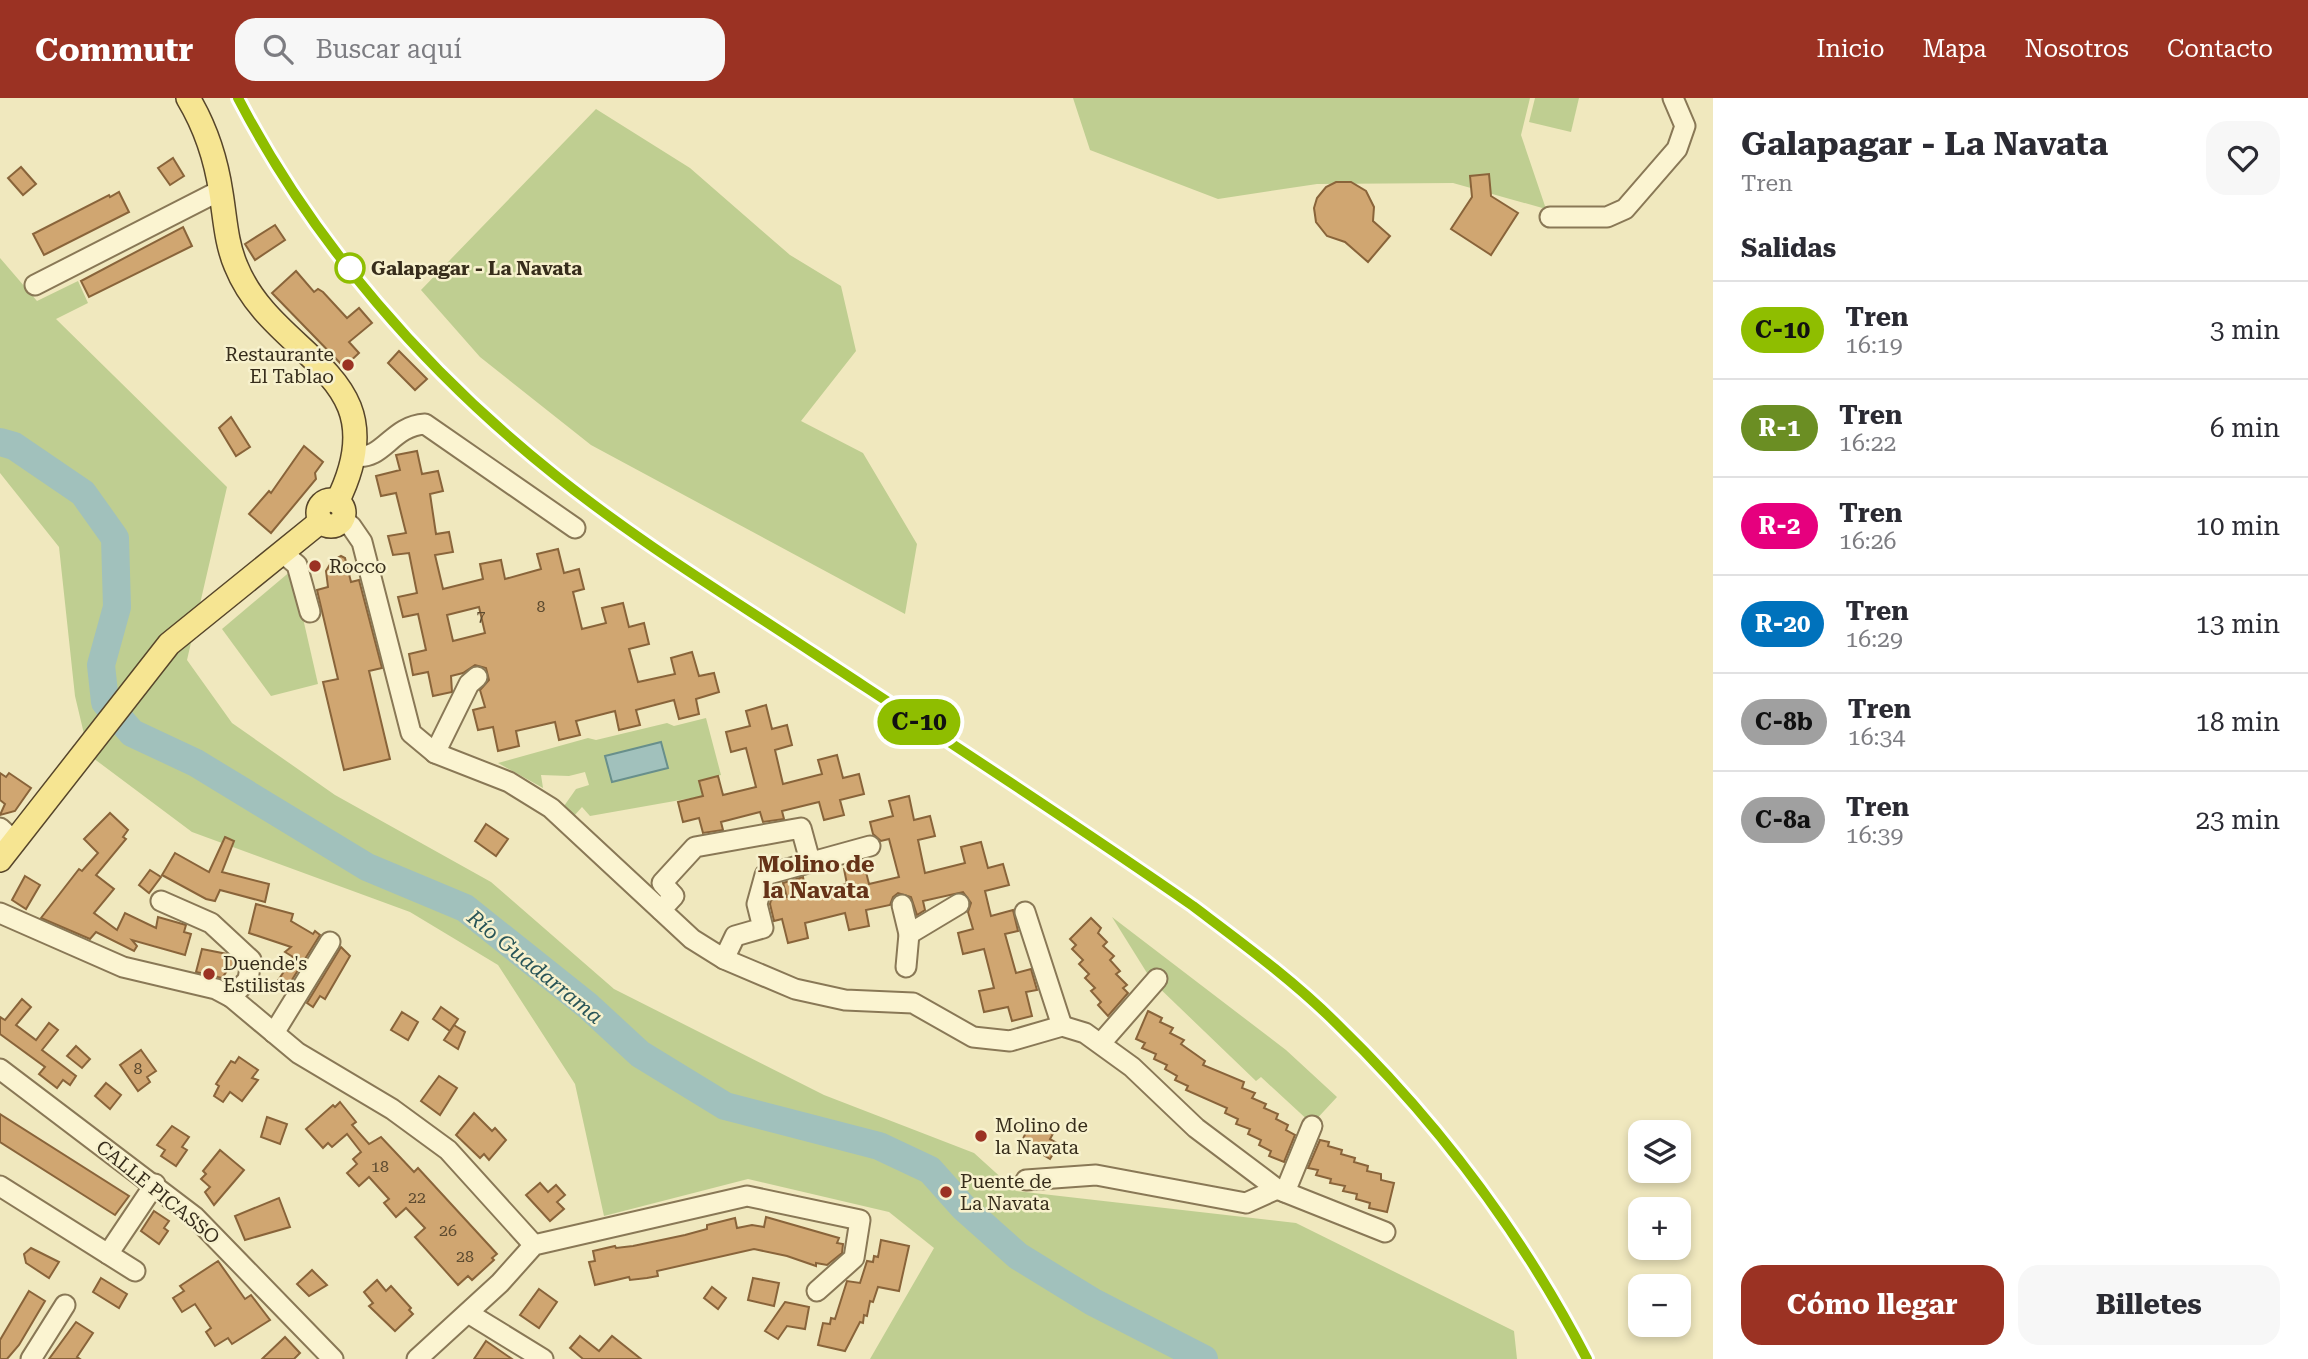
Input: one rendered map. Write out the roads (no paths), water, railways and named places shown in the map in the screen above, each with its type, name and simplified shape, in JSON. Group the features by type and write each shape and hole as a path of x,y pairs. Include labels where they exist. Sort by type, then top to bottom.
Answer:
{"main road":[{"path":"0,860 7,834 83,753 169,644 333,514 349,478 355,456 352,415 341,391 258,301 240,276 230,248 221,191 206,133 188,98"}],"street":[{"path":"1550,217 1607,217 1625,209 1677,149 1685,126 1673,98"},
{"path":"35,285 221,191"},
{"path":"355,456 374,456 397,433 425,424 575,528"},
{"path":"333,514 351,526 362,542 411,733 435,753 509,782 551,808 692,939 724,959 795,989 845,1000 913,1003 973,1037 1010,1041 1062,1026 1085,1033 1132,1068 1196,1128 1281,1191 1385,1232"},
{"path":"284,554 297,565 310,612"},
{"path":"435,753 469,684 477,677"},
{"path":"661,910 674,895 662,883 695,847 801,828 810,861"},
{"path":"724,959 735,936 763,929 757,904 765,875 870,846"},
{"path":"161,901 211,923 251,960 248,981 232,998"},
{"path":"909,934 960,904"},
{"path":"902,905 909,934 906,967"},
{"path":"1025,912 1062,1026"},
{"path":"0,913 122,967 216,989 232,998 298,1053 391,1109 448,1150 534,1245"},
{"path":"274,1033 330,942"},
{"path":"1101,1043 1157,979"},
{"name":"CALLE PICASSO","path":"0,1069 155,1184 195,1217 333,1359"},
{"path":"1026,1180 1096,1175 1246,1203 1281,1191 1312,1126"},
{"path":"108,1254 155,1184"},
{"path":"0,1186 135,1271"},
{"path":"417,1359 468,1313 534,1245 747,1196 860,1220 854,1258 817,1291"},
{"path":"31,1359 65,1305"},
{"path":"468,1313 543,1359"}],"water":[{"path":"661,742 668,768 612,782 605,756"}],"waterway":[{"name":"Río Guadarrama","path":"0,442 14,446 83,493 115,538 117,607 101,665 105,702 132,733 196,763 367,867 465,908 588,1006 640,1054 725,1106 879,1146 930,1170 963,1207 1018,1256 1093,1302 1204,1359"}],"railway":[{"path":"238,98 268,152 302,204 377,303 462,393 555,475 679,564 1193,906 1303,992 1374,1061 1475,1181 1534,1268 1587,1359"}],"train":[{"name":"C-10","path":"238,98 295,193 358,280 452,384 530,454 585,498 677,562 1193,906 1264,960 1335,1022 1396,1084 1456,1154 1511,1229 1560,1307 1587,1359"}],"place":[{"name":"Galapagar - La Navata","path":"350,268"},
{"name":"Restaurante El Tablao","path":"348,365"},
{"name":"Rocco","path":"315,566"},
{"name":"Duende's Estilistas","path":"209,974"},
{"name":"Molino de la Navata","path":"981,1136"},
{"name":"Puente de La Navata","path":"946,1192"}],"district":[{"name":"Molino de la Navata","path":"816,877"}]}
